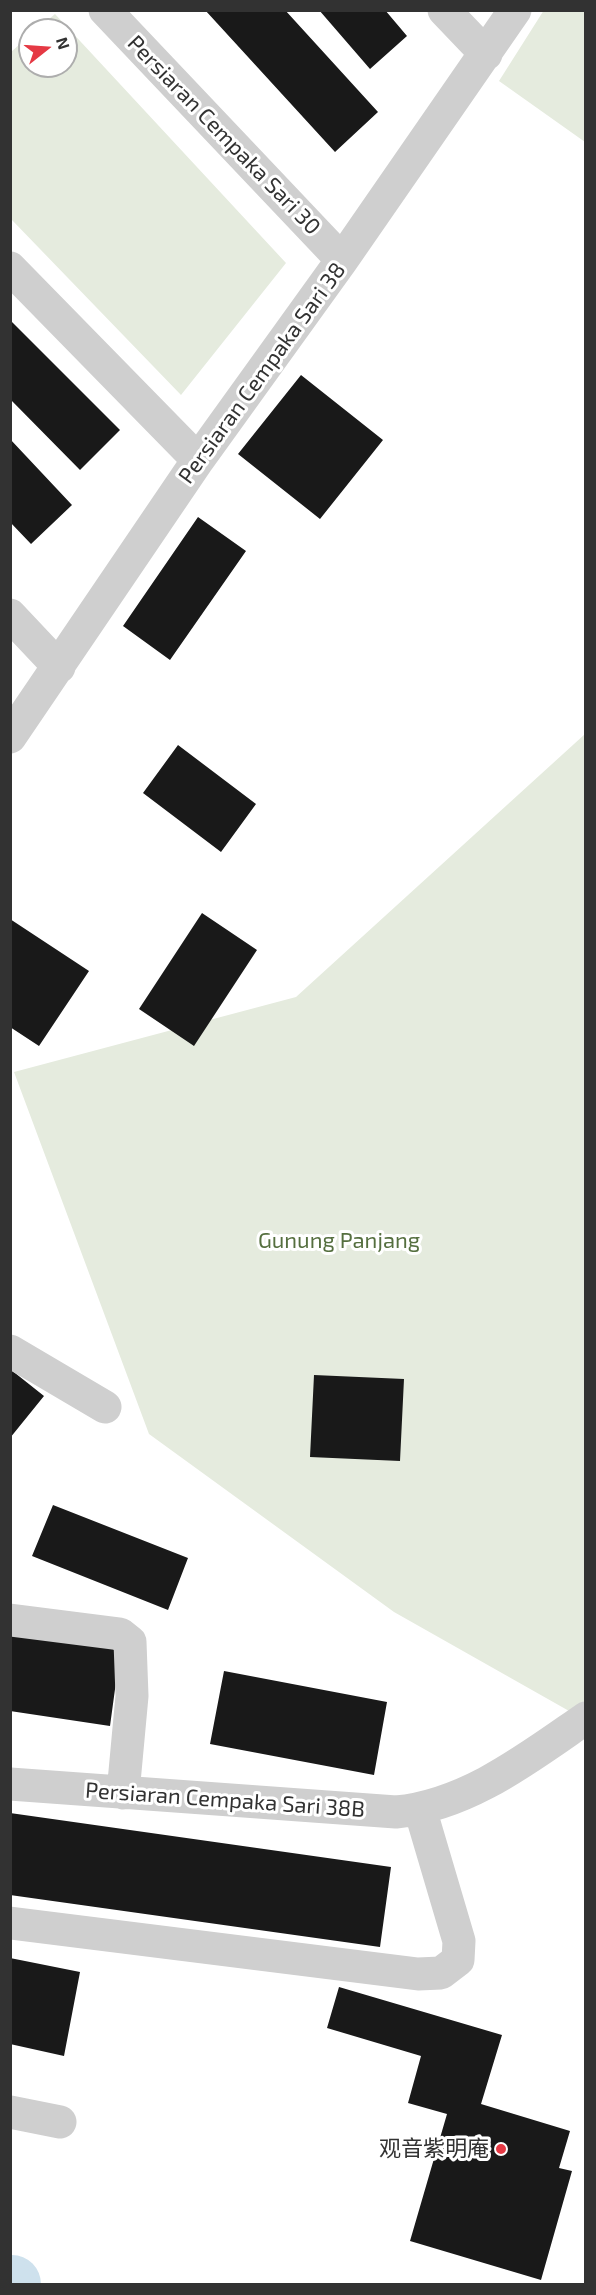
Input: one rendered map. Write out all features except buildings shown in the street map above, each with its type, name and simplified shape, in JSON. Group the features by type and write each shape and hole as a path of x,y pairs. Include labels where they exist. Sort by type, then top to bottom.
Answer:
{"street":[{"name":"Persiaran Cempaka Sari 30","path":"105,10 342,260"},
{"path":"444,10 486,54"},
{"name":"Persiaran Cempaka Sari 38","path":"10,737 198,460 342,260 515,10"},
{"path":"10,268 198,460"},
{"path":"10,615 59,667"},
{"path":"10,1351 105,1407"},
{"path":"10,1620 120,1634 130,1642 132,1696 123,1793"},
{"path":"10,1923 418,1974 441,1973 458,1960 459,1941 429,1807 508,1771 585,1718"},
{"name":"Persiaran Cempaka Sari 38B","path":"10,1784 396,1812 429,1807"},
{"path":"10,2112 60,2122"}],"green space":[{"path":"544,10 585,11 585,142 499,81"},
{"path":"78,39 286,263 181,395 11,219 11,52 18,46 18,78 78,78"},
{"name":"Gunung Panjang","path":"585,734 585,1720 394,1612 149,1434 14,1072 296,997"}],"place":[{"name":"观音紫明庵","path":"501,2149"}]}
